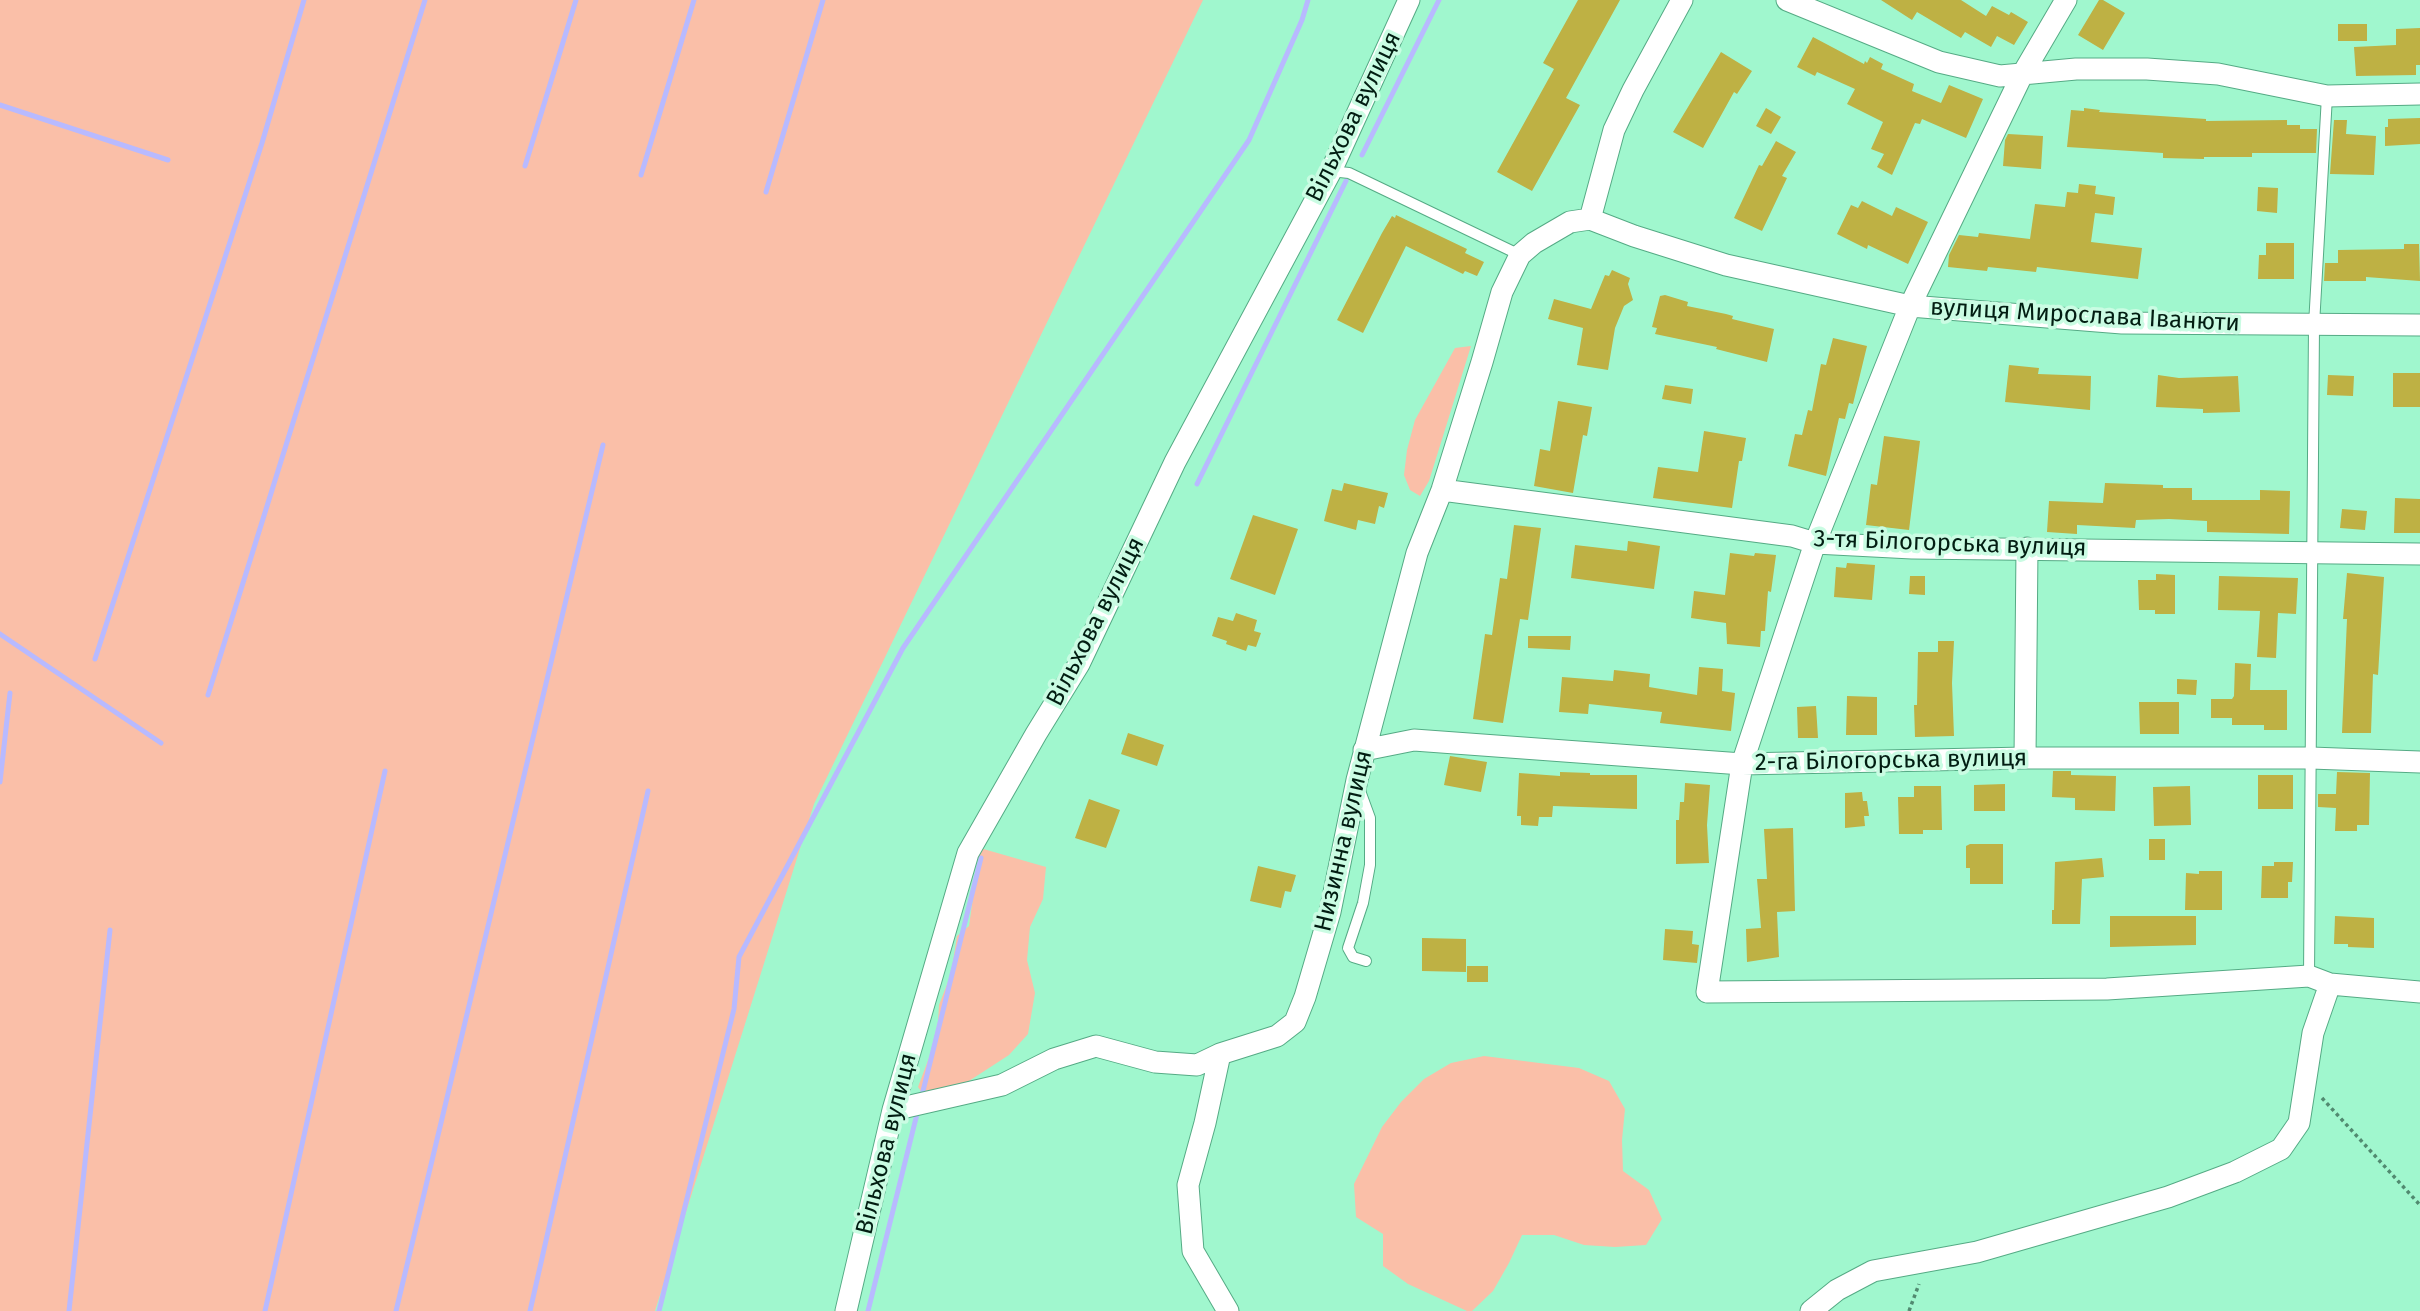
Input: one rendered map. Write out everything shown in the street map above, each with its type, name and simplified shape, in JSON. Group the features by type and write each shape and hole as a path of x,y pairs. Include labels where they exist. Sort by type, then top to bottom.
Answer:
{"street":[{"name":"Вільхова вулиця","path":"846,1311 892,1110 968,853 1079,664 1182,450 1331,171 1409,0"},
{"path":"1520,255 1534,243 1570,222 1590,219 1614,130 1682,0"},
{"path":"1787,0 1939,62 2000,76 2076,69 2147,69 2218,74 2328,96 2420,94"},
{"path":"2066,0 2022,75 1910,306 1815,543 1742,764 1707,992 2107,989 2309,975 2330,984 2420,992"},
{"name":"вулиця Мирослава Іванюти","path":"1590,219 1726,265 1910,306 2122,323 2420,325"},
{"name":"Низинна вулиця","path":"892,1110 1002,1085 1054,1059 1096,1046 1155,1062 1196,1065 1220,1054 1277,1036 1295,1022 1331,912 1364,750 1417,553 1442,490 1502,292 1520,255"},
{"name":"3-тя Білогорська вулиця","path":"1442,490 1792,536 1815,543 1912,548 2420,554"},
{"path":"2025,758 2027,548"},
{"name":"2-га Білогорська вулиця","path":"1364,750 1414,740 1742,764 2025,758 2311,758 2420,762"},
{"path":"1811,1311 1837,1290 1873,1270 1977,1252 2129,1208 2235,1172 2281,1149 2299,1123 2314,1033 2330,984"},
{"path":"1220,1054 1188,1185 1193,1251 1228,1311"}],"lane":[{"path":"2309,975 2314,325 2328,96"},
{"path":"1331,171 1349,173 1520,255"},
{"path":"1357,780 1370,818 1371,854 1363,903 1348,947 1353,957 1366,961"}],"path":[{"path":"2306,1080 2420,1205"},
{"path":"1909,1311 1912,1297 1930,1260"}],"shaded area":[{"path":"0,0 1203,0 814,804 655,1311 0,1311"},
{"path":"1471,346 1429,481 1420,496 1410,490 1404,475 1415,420 1455,348"},
{"path":"980,848 1046,867 1043,899 1030,927 1027,960 1035,993 1028,1034 1009,1055 952,1092 923,1094 918,1087 930,1055 939,1005 951,974 957,936 969,926"},
{"path":"1484,1056 1579,1068 1609,1081 1625,1109 1623,1171 1649,1190 1662,1219 1646,1245 1584,1245 1554,1235 1522,1235 1493,1291 1472,1311 1467,1311 1408,1284 1383,1266 1383,1234 1356,1217 1354,1184 1382,1127 1401,1102 1424,1079 1451,1063"}],"building":[{"path":"1578,0 1620,0 1566,98 1580,105 1532,191 1497,172 1554,69 1543,63"},
{"path":"1881,0 1961,0 1986,16 1992,6 2009,15 2011,12 2028,22 2014,45 1997,36 1991,47 1965,32 1961,38 1917,12 1912,20"},
{"path":"2099,0 2125,13 2103,50 2078,35"},
{"path":"2338,24 2367,24 2367,41 2338,41"},
{"path":"2420,28 2420,65 2416,65 2416,75 2356,76 2354,47 2396,45 2396,29"},
{"path":"1813,37 1864,64 1870,57 1883,64 1881,69 1914,84 1912,91 1941,103 1949,85 1983,99 1966,138 1922,119 1920,124 1915,123 1892,175 1877,167 1884,154 1871,149 1883,122 1847,104 1855,89 1817,72 1815,76 1797,67"},
{"path":"1721,52 1752,71 1737,94 1734,92 1703,148 1673,132"},
{"path":"1766,108 1781,117 1771,134 1756,126"},
{"path":"2084,108 2100,110 2099,112 2206,121 2287,120 2287,125 2300,125 2300,129 2317,129 2316,153 2252,153 2252,157 2204,159 2163,158 2163,153 2067,147 2071,110 2084,111"},
{"path":"2420,118 2420,144 2385,146 2388,119"},
{"path":"2334,120 2347,120 2346,134 2376,136 2374,175 2330,174"},
{"path":"2008,134 2043,136 2041,169 2003,166"},
{"path":"1776,141 1796,152 1782,176 1787,178 1762,231 1734,218 1759,165 1762,166"},
{"path":"2079,184 2096,186 2095,194 2115,197 2113,215 2095,213 2091,242 2142,248 2138,279 2037,267 2036,272 1988,267 1987,271 1948,267 1949,255 1959,235 1978,237 1979,233 2030,239 2035,204 2065,207 2067,192 2078,193"},
{"path":"2258,187 2278,188 2277,213 2257,211"},
{"path":"1862,201 1892,216 1896,207 1928,222 1908,264 1868,245 1867,249 1837,234 1851,205 1858,208"},
{"path":"1396,215 1467,249 1465,253 1484,262 1477,276 1465,271 1463,274 1406,246 1363,333 1337,320 1382,233 1392,216 1395,218"},
{"path":"2266,243 2294,243 2294,279 2258,279 2259,255 2266,255"},
{"path":"2404,244 2419,244 2420,281 2366,277 2366,281 2324,281 2325,263 2338,263 2338,250 2404,249"},
{"path":"1612,270 1630,278 1628,284 1633,300 1624,306 1615,328 1608,370 1577,365 1583,328 1548,319 1554,299 1591,309 1605,275 1609,276"},
{"path":"1660,296 1688,302 1687,306 1726,314 1733,316 1732,319 1774,329 1767,362 1716,349 1717,347 1655,334 1657,328 1652,327"},
{"path":"1833,338 1867,346 1853,404 1849,403 1845,419 1839,418 1826,476 1788,466 1795,434 1802,435 1808,410 1812,411 1821,364 1826,365"},
{"path":"2009,365 2039,368 2038,374 2091,376 2090,410 2005,402"},
{"path":"2393,373 2420,373 2420,407 2393,407"},
{"path":"2158,375 2179,378 2238,376 2240,412 2203,413 2203,409 2156,407"},
{"path":"2328,375 2354,376 2353,396 2327,395"},
{"path":"1665,385 1693,389 1691,404 1662,399"},
{"path":"1558,401 1592,407 1587,436 1583,435 1573,493 1534,486 1540,449 1550,451"},
{"path":"1704,431 1746,438 1742,461 1739,461 1732,508 1653,498 1658,467 1698,472"},
{"path":"1884,436 1920,441 1909,530 1866,525 1871,484 1877,485"},
{"path":"1344,483 1388,493 1384,508 1379,506 1375,524 1358,520 1356,530 1324,521 1332,489 1342,491"},
{"path":"2105,483 2192,488 2192,500 2260,500 2260,490 2290,491 2289,534 2207,532 2207,521 2169,519 2136,520 2135,528 2077,525 2077,534 2047,532 2049,501 2103,503"},
{"path":"2395,498 2420,499 2420,533 2394,533"},
{"path":"2342,509 2367,511 2365,530 2340,528"},
{"path":"1253,515 1298,529 1275,595 1230,579"},
{"path":"1514,525 1541,528 1528,620 1520,619 1503,723 1473,719 1485,634 1492,635 1500,578 1507,579"},
{"path":"1628,541 1660,546 1654,589 1571,578 1575,545 1627,551"},
{"path":"1730,553 1776,555 1771,592 1768,591 1765,631 1761,631 1760,647 1727,644 1726,623 1691,618 1694,591 1725,595"},
{"path":"1847,563 1875,565 1872,600 1834,597 1836,567 1846,568"},
{"path":"2347,573 2384,577 2378,675 2373,674 2371,733 2342,733 2347,619 2343,619"},
{"path":"2156,574 2175,575 2175,614 2155,614 2155,610 2139,610 2138,580 2156,580"},
{"path":"1910,576 1925,576 1925,595 1909,594"},
{"path":"2219,576 2298,578 2296,614 2278,613 2276,658 2257,657 2260,611 2218,610"},
{"path":"1236,613 1257,620 1254,631 1261,633 1256,647 1248,645 1246,651 1212,636 1218,617 1233,621"},
{"path":"1528,636 1571,636 1570,650 1528,648"},
{"path":"1938,641 1954,641 1954,736 1915,737 1914,705 1917,705 1918,652 1938,652"},
{"path":"2235,663 2251,664 2250,690 2287,690 2287,730 2264,730 2264,725 2232,725 2232,718 2211,718 2211,699 2232,699 2234,696"},
{"path":"1699,667 1723,669 1722,691 1735,693 1731,731 1660,723 1662,712 1589,704 1588,714 1559,712 1562,677 1613,681 1614,670 1650,674 1649,687 1697,695"},
{"path":"2177,679 2197,680 2196,695 2177,694"},
{"path":"1847,696 1877,697 1877,735 1846,735"},
{"path":"2139,702 2179,702 2179,734 2140,734"},
{"path":"1816,706 1818,738 1798,738 1797,707"},
{"path":"1128,733 1164,745 1157,766 1121,754"},
{"path":"1450,756 1487,762 1481,792 1444,785"},
{"path":"2053,771 2071,771 2071,775 2116,776 2115,811 2075,810 2075,798 2052,797"},
{"path":"1560,772 1637,775 1637,809 1553,806 1552,817 1539,817 1538,826 1521,825 1521,816 1517,816 1519,773 1560,776"},
{"path":"2337,772 2370,773 2369,825 2357,825 2357,831 2335,831 2336,808 2318,807 2318,794 2336,794"},
{"path":"2258,775 2293,775 2293,809 2258,809"},
{"path":"1685,783 1710,785 1707,825 1709,863 1676,864 1676,820 1679,820 1680,802 1684,802"},
{"path":"2005,784 2005,811 1974,811 1974,785"},
{"path":"1914,786 1941,786 1942,830 1923,830 1923,834 1899,834 1898,797 1914,797"},
{"path":"2190,786 2191,825 2154,826 2153,787"},
{"path":"1862,792 1863,801 1867,801 1869,816 1864,816 1865,826 1845,828 1845,793"},
{"path":"1089,799 1120,810 1106,848 1075,838"},
{"path":"1793,828 1795,911 1777,912 1779,957 1747,962 1746,929 1761,928 1757,879 1767,879 1764,829"},
{"path":"2149,839 2165,839 2165,860 2149,860"},
{"path":"2003,844 2003,884 1970,884 1970,868 1966,868 1966,846"},
{"path":"2102,858 2104,877 2082,879 2080,924 2052,924 2055,862"},
{"path":"2274,862 2293,862 2292,882 2288,882 2288,898 2261,898 2262,866 2274,866"},
{"path":"1258,866 1296,875 1291,892 1285,891 1281,908 1250,901"},
{"path":"2199,871 2222,871 2222,910 2185,910 2186,873 2199,874"},
{"path":"2110,916 2196,916 2196,945 2110,947"},
{"path":"2335,916 2374,918 2374,948 2334,944"},
{"path":"1665,929 1693,931 1692,944 1699,945 1697,963 1663,960"},
{"path":"1422,938 1466,939 1466,972 1422,971"},
{"path":"1467,966 1488,966 1488,982 1467,982"}],"waterway":[{"path":"95,659 262,143 304,0"},
{"path":"208,695 425,0"},
{"path":"525,166 576,0"},
{"path":"641,175 694,0"},
{"path":"766,192 823,0"},
{"path":"659,1311 734,1009 739,957 903,648 1249,140 1302,20 1308,0"},
{"path":"1362,155 1439,0"},
{"path":"0,105 168,160"},
{"path":"1197,484 1346,181"},
{"path":"396,1311 603,445"},
{"path":"0,634 161,743"},
{"path":"0,782 10,693"},
{"path":"265,1311 385,771"},
{"path":"530,1311 648,791"},
{"path":"922,1095 981,858"},
{"path":"69,1311 110,930"},
{"path":"868,1311 917,1114"}]}
